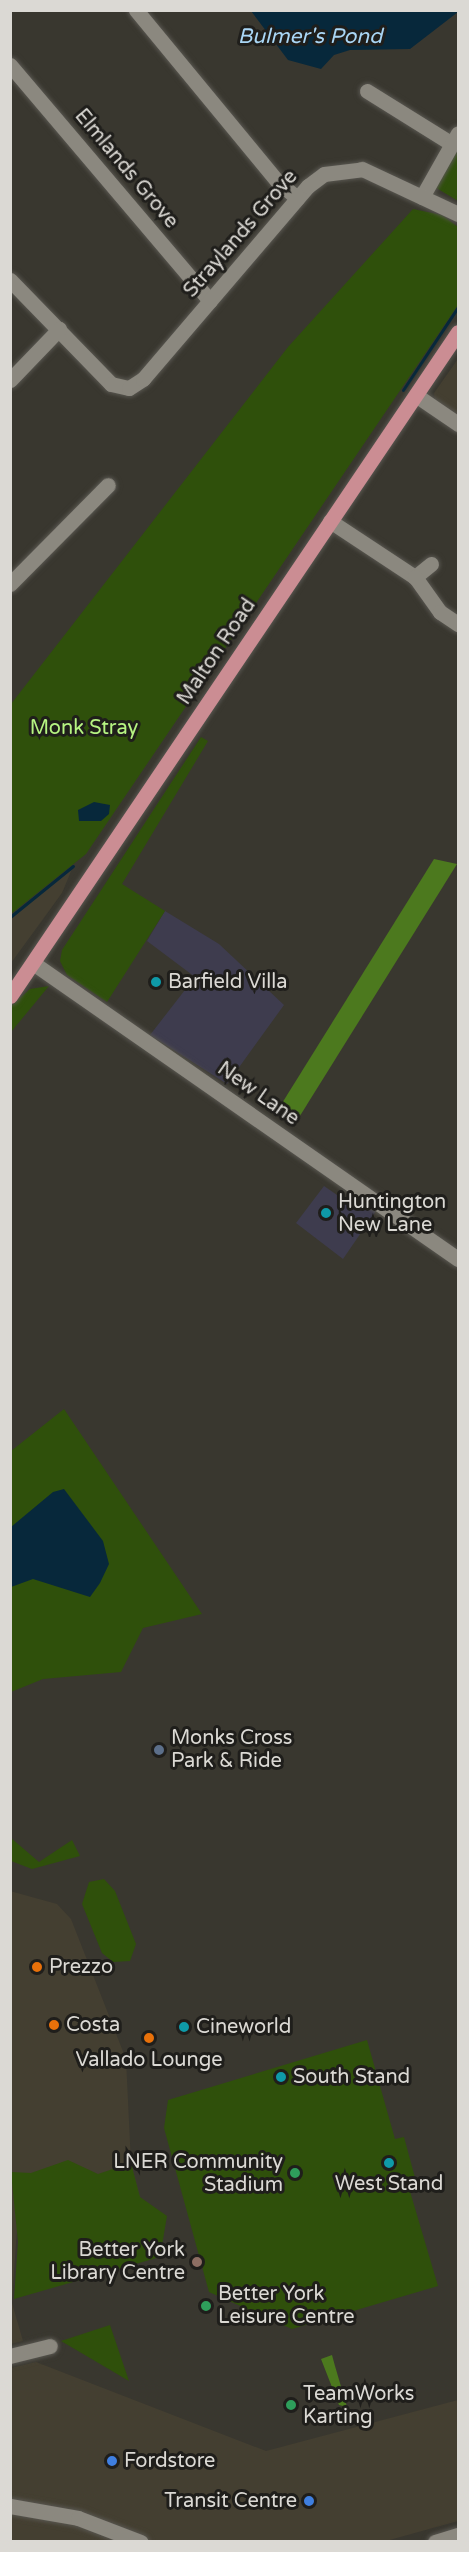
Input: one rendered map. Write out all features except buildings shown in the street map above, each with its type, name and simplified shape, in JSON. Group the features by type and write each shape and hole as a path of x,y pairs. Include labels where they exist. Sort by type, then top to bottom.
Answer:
{"main road":[{"name":"Malton Road","path":"10,996 459,332"}],"street":[{"path":"136,10 278,182 297,198"},
{"name":"Elmlands Grove","path":"10,64 210,301"},
{"path":"367,91 455,139 422,197"},
{"name":"Straylands Grove","path":"59,329 111,384 137,385 297,198 324,174 352,168 459,214"},
{"path":"10,280 59,329 10,380"},
{"path":"417,396 459,424"},
{"path":"12,580 108,485"},
{"path":"330,521 415,577 440,612 459,624"},
{"path":"415,577 431,564"},
{"name":"New Lane","path":"33,963 459,1259"},
{"path":"10,2356 50,2346"},
{"path":"10,2506 78,2518 141,2541"},
{"path":"435,2541 459,2535"}],"shaded area":[{"path":"458,359 458,421 436,407 434,393"},
{"path":"72,869 62,893 11,963 11,919"},
{"path":"165,911 219,944 284,1005 227,1084 150,1035 195,977 147,941"},
{"path":"324,1186 350,1204 376,1211 343,1259 296,1223"},
{"path":"10,1891 57,1904 71,1919 126,2059 131,2163 140,2197 17,2229 12,2303 23,2341 11,2344"},
{"path":"36,2362 266,2451 458,2400 458,2521 386,2541 11,2542 11,2368"}],"green space":[{"path":"458,141 458,201 433,186"},
{"name":"Monk Stray","path":"413,209 442,215 458,227 458,305 86,854 11,914 11,704 288,347"},
{"path":"201,737 208,741 122,884 165,911 107,1002 67,975 60,961 62,950"},
{"path":"434,859 457,864 298,1119 279,1108"},
{"path":"49,986 11,1032 11,1006 30,989"},
{"path":"64,1409 202,1614 143,1628 121,1672 43,1679 11,1692 11,1451"},
{"path":"11,1838 39,1862 72,1840 80,1856 32,1869 11,1861"},
{"path":"104,1879 115,1891 136,1944 130,1961 113,1962 102,1953 82,1904 89,1882"},
{"name":"LNER Community Stadium","path":"367,2040 395,2139 404,2137 417,2185 409,2188 438,2286 292,2329 209,2292 164,2128 168,2100"},
{"path":"68,2160 98,2174 131,2163 140,2197 167,2216 160,2257 14,2299 18,2242 11,2172 31,2173"},
{"path":"110,2325 129,2381 61,2341"},
{"path":"332,2355 347,2407 339,2405 321,2359"}],"water":[{"name":"Bulmer's Pond","path":"458,10 458,12 410,49 350,50 334,55 321,69 288,60 251,11"},
{"path":"94,802 110,805 109,814 101,821 79,821 78,810"},
{"path":"64,1489 103,1541 109,1564 100,1583 90,1597 33,1579 11,1587 11,1527 53,1492"}],"waterway":[{"path":"403,390 458,307"},
{"path":"10,917 73,866"}],"place":[{"name":"Barfield Villa","path":"156,982"},
{"name":"Huntington New Lane","path":"326,1213"},
{"name":"Monks Cross Park & Ride","path":"159,1750"},
{"name":"Prezzo","path":"37,1967"},
{"name":"Costa","path":"54,2025"},
{"name":"Cineworld","path":"184,2027"},
{"name":"Vallado Lounge","path":"149,2038"},
{"name":"South Stand","path":"281,2077"},
{"name":"West Stand","path":"389,2163"},
{"name":"LNER Community Stadium","path":"295,2173"},
{"name":"Better York Library Centre","path":"197,2262"},
{"name":"Better York Leisure Centre","path":"206,2306"},
{"name":"TeamWorks Karting","path":"291,2405"},
{"name":"Fordstore","path":"112,2461"},
{"name":"Transit Centre","path":"309,2501"}]}
